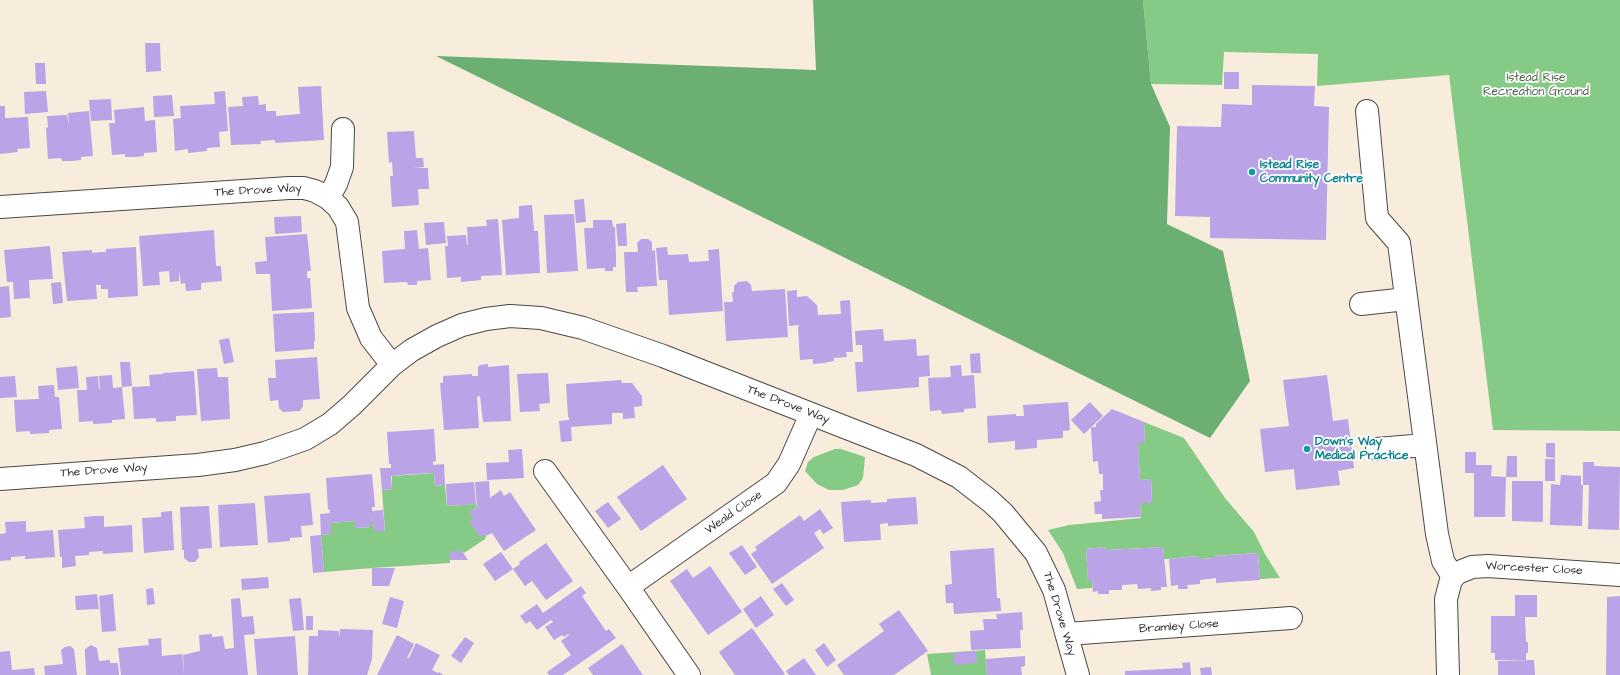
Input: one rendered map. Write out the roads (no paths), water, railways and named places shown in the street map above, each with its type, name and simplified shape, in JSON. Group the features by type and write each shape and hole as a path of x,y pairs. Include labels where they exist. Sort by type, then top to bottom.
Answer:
{"street":[{"path":"1367,111 1377,218 1400,243 1438,541 1443,561 1453,577 1449,584 1446,599 1448,675"},
{"path":"328,198 336,184 342,167 343,129"},
{"name":"The Drove Way","path":"0,207 289,188 311,189 320,192 342,213 349,228 356,301 370,338 392,365"},
{"path":"1361,304 1406,298"},
{"name":"The Drove Way","path":"0,479 198,465 235,460 264,453 305,439 330,424 352,405 392,365 424,343 450,330 462,325 486,319 503,317 541,318 566,323 601,334 922,457 959,477 990,501 1012,522 1031,545 1041,561 1054,590 1078,675"},
{"name":"Weald Close","path":"628,588 776,483 789,464 811,414"},
{"path":"1377,450 1425,445"},
{"path":"545,472 689,675"},
{"name":"Worcester Close","path":"1453,577 1457,573 1467,568 1482,566 1620,575"},
{"name":"Bramley Close","path":"1067,634 1291,618"}],"place":[{"name":"Istead Rise Community Centre","path":"1252,172"},
{"name":"Down's Way Medical Practice","path":"1307,449"}],"park label":[{"name":"Istead Rise Recreation Ground","path":"1536,85"}]}
